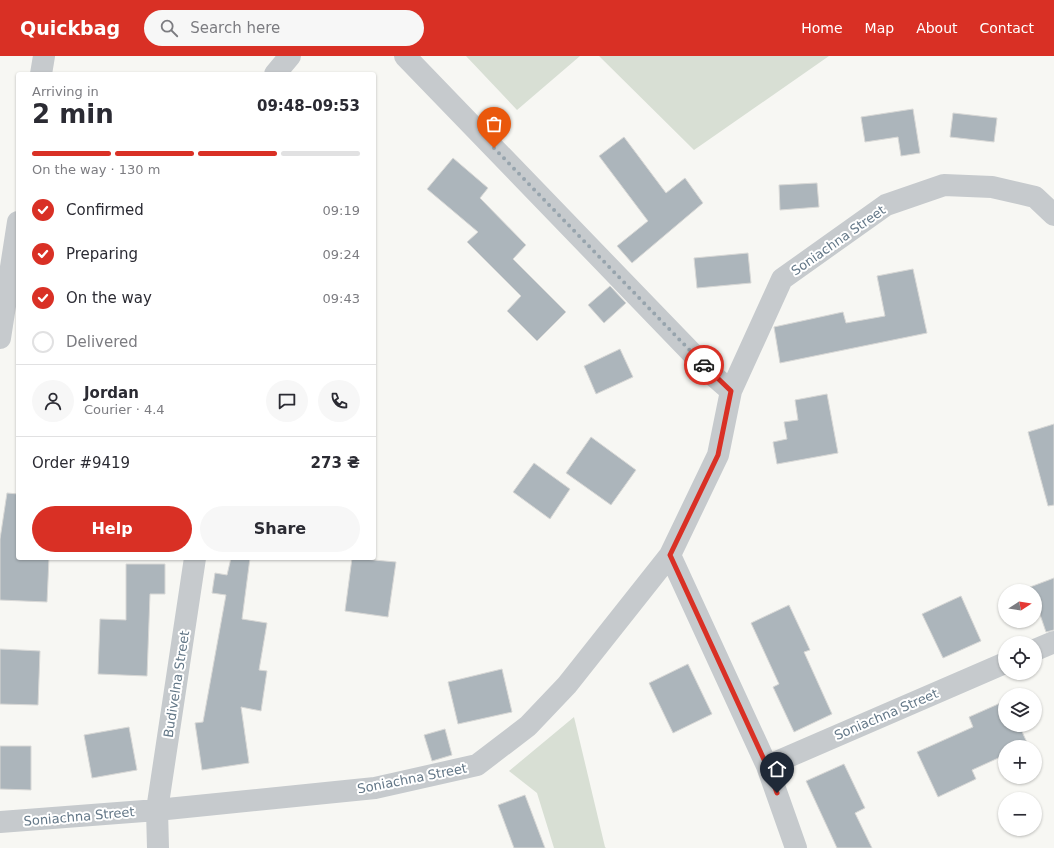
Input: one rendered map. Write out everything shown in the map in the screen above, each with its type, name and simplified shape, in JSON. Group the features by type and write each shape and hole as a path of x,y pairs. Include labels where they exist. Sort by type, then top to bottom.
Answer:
{"street":[{"path":"41,72 44,56"},
{"path":"277,72 290,56"},
{"path":"405,56 716,378 731,391"},
{"name":"Soniachna Street","path":"0,822 157,810 375,788 477,765 528,726 567,685 670,555 718,455 731,391 782,279 886,204 944,185 992,187 1035,196 1054,215"},
{"path":"0,338 16,235"},
{"path":"670,555 767,766 796,848"},
{"name":"Budivelna Street","path":"157,810 195,560"},
{"path":"1042,647 1054,642"},
{"name":"Soniachna Street","path":"767,766 998,666"},
{"path":"157,810 158,848"}],"shaded area":[{"path":"466,56 580,56 517,110"},
{"path":"599,56 829,56 694,150"},
{"path":"574,717 606,848 554,848 537,793 509,771"}],"building":[{"path":"913,109 920,153 901,156 898,137 865,142 861,117"},
{"path":"953,113 997,118 994,142 950,137"},
{"path":"624,137 666,193 685,178 703,203 632,263 617,246 648,221 599,156"},
{"path":"453,158 488,188 480,198 526,245 513,259 566,312 537,341 507,311 521,296 467,242 478,232 427,189"},
{"path":"817,183 819,207 780,210 779,185"},
{"path":"748,253 751,283 697,288 694,258"},
{"path":"913,269 927,333 780,363 774,327 843,312 846,323 885,316 877,276"},
{"path":"610,286 626,303 604,323 588,305"},
{"path":"620,349 633,377 596,394 584,366"},
{"path":"827,394 838,453 777,464 773,442 787,439 784,422 798,420 795,400"},
{"path":"1054,424 1054,505 1048,506 1028,432"},
{"path":"591,437 636,470 611,505 566,473"},
{"path":"534,463 570,489 550,519 513,492"},
{"path":"7,493 16,494 16,560 49,560 47,602 0,600 0,539"},
{"path":"231,560 250,560 242,619 267,623 259,670 267,671 261,711 241,707 249,763 202,770 195,723 203,722 226,595 212,593 215,573 227,575"},
{"path":"352,560 396,562 388,617 345,611"},
{"path":"126,564 165,564 165,594 150,594 147,676 98,674 100,619 126,620"},
{"path":"1054,578 1054,630 1046,632 1042,620 1042,584 1038,584"},
{"path":"961,596 981,641 943,658 922,614"},
{"path":"789,605 810,650 804,652 832,714 794,732 773,687 779,684 751,623"},
{"path":"0,649 40,651 38,705 0,704"},
{"path":"688,664 712,714 673,733 649,683"},
{"path":"502,669 512,712 458,724 448,682"},
{"path":"998,704 998,732 1022,732 1026,740 998,740 998,758 972,770 976,779 938,797 917,752 973,727 969,717"},
{"path":"129,727 137,770 92,778 84,735"},
{"path":"445,729 452,755 432,761 424,735"},
{"path":"0,746 31,746 31,790 0,789"},
{"path":"844,764 865,808 855,813 872,848 837,848 806,781"},
{"path":"525,795 545,848 514,848 498,805"}],"way so far":[{"path":"494,148 704,365"}],"route":[{"path":"704,365 731,391 718,455 670,555 692,599 767,766 777,793"}]}
